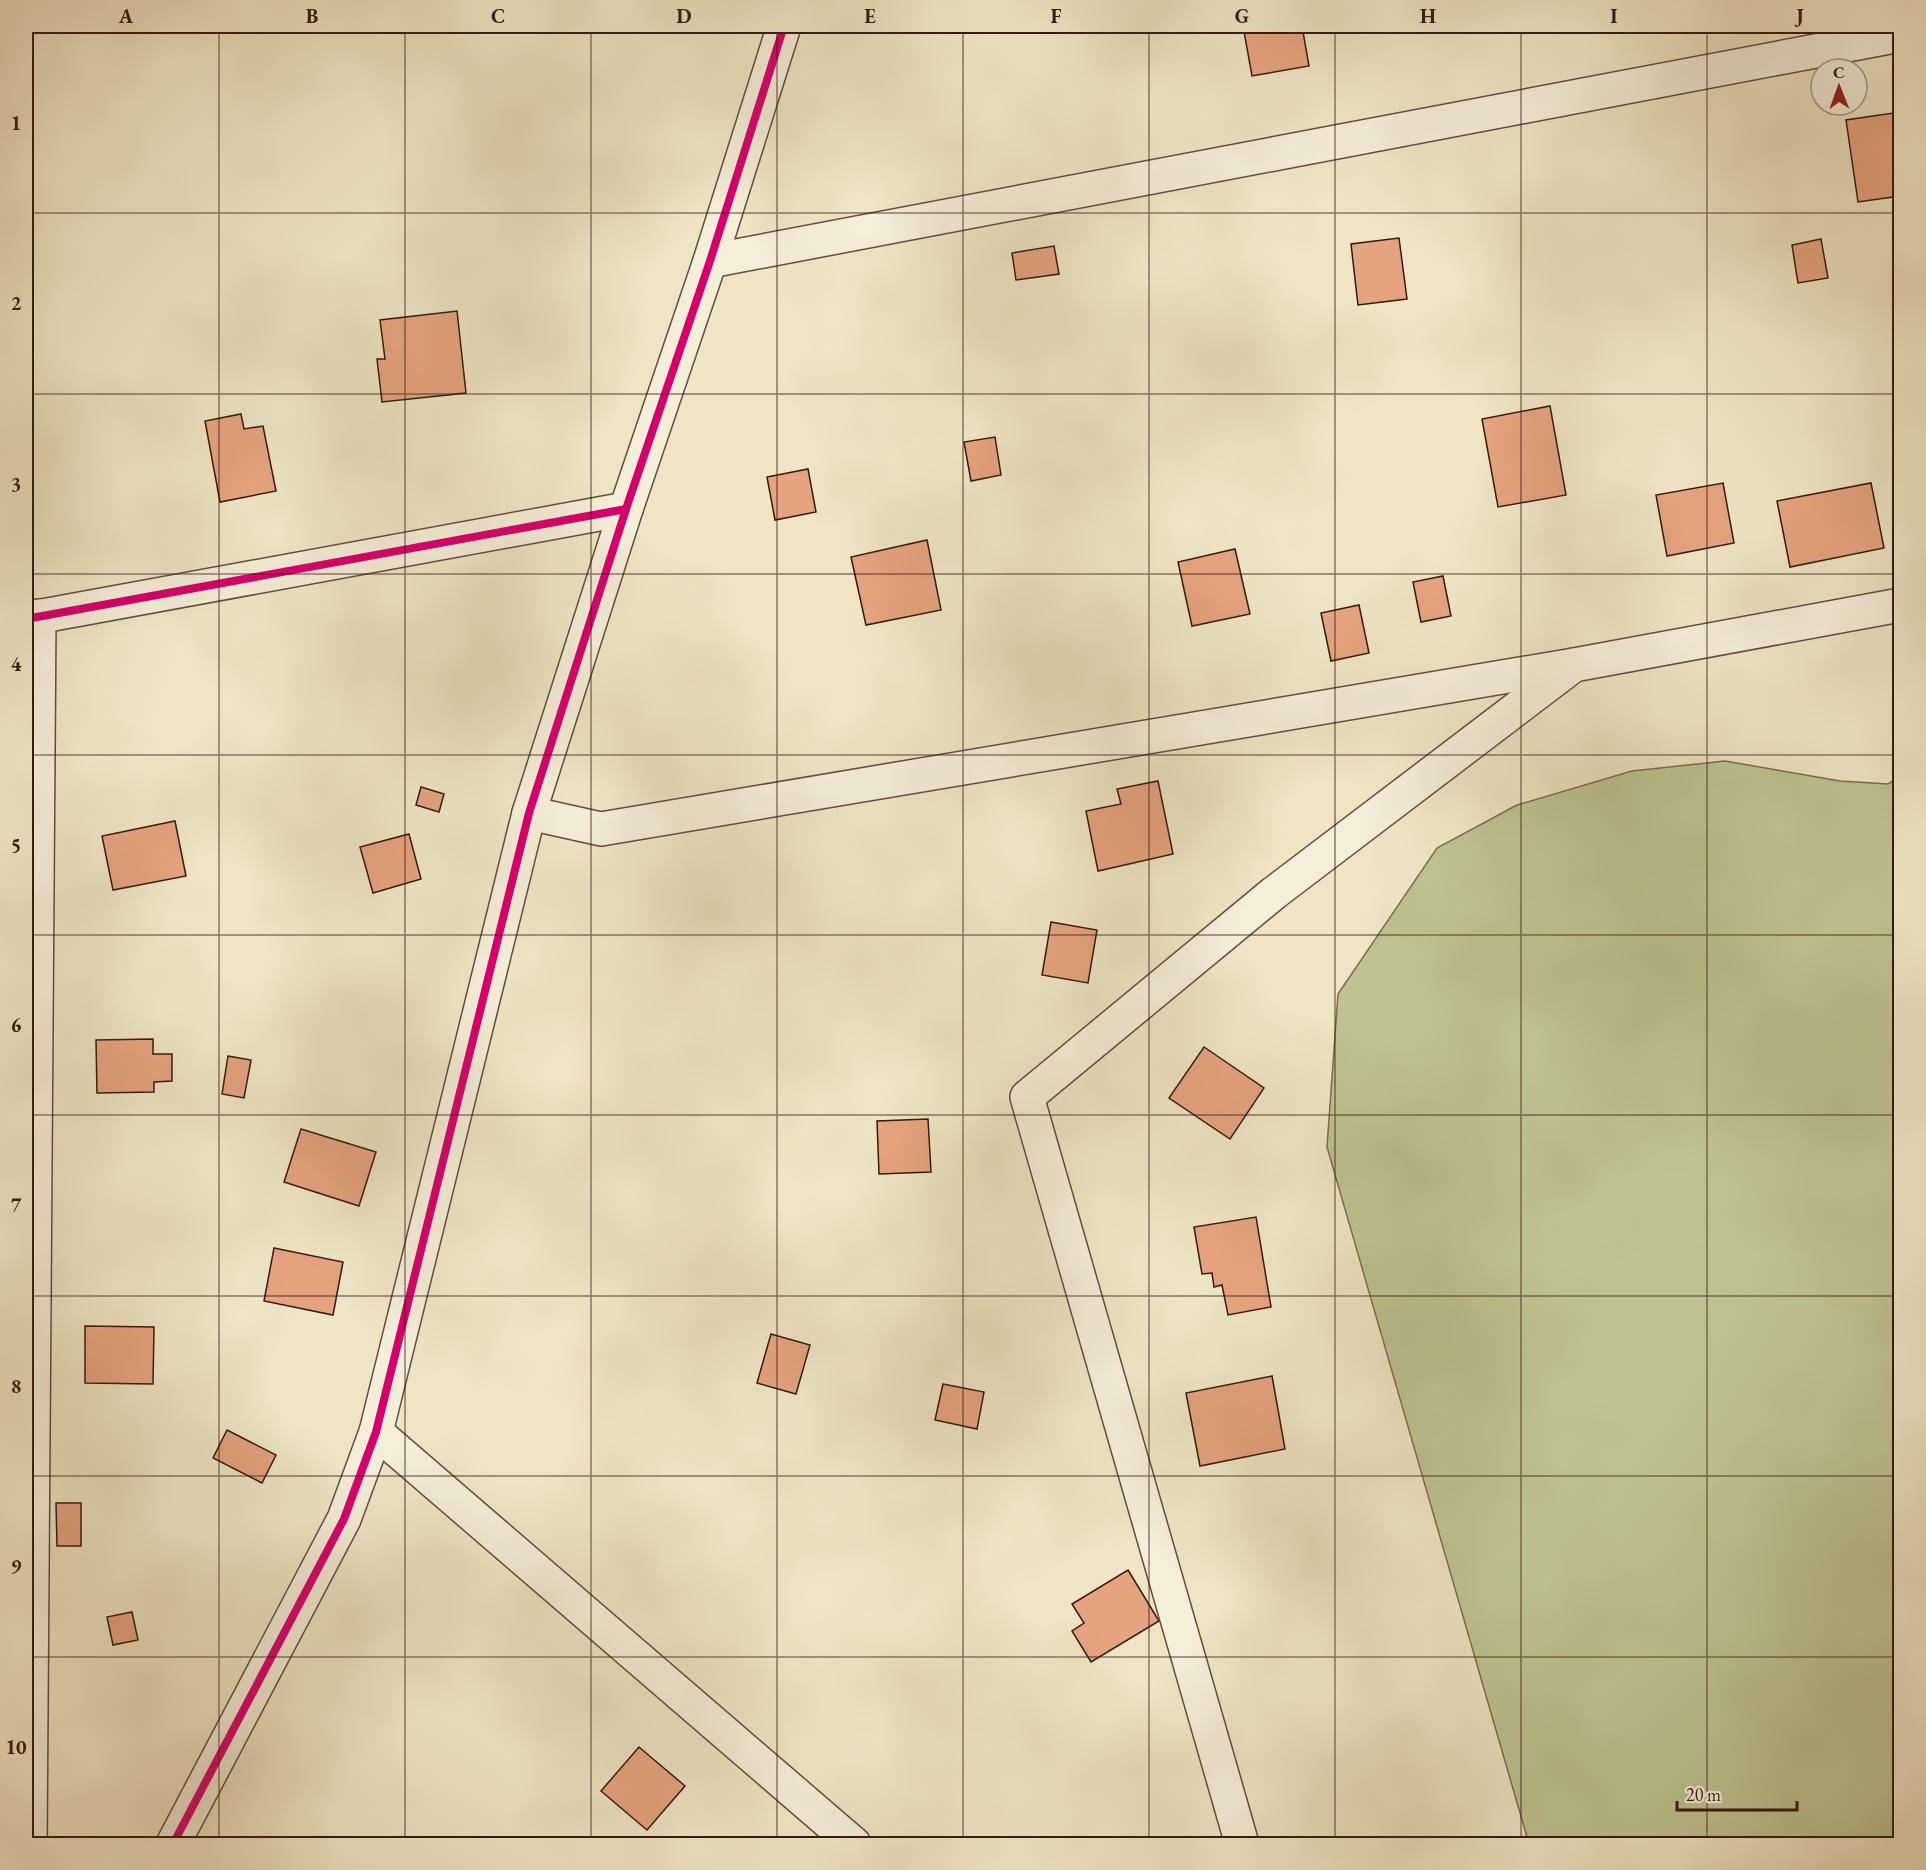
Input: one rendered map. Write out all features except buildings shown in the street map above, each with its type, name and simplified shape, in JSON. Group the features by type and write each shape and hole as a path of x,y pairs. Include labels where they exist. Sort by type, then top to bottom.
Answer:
{"street":[{"path":"173,1845 344,1519 376,1432 529,813 626,509 710,261 784,26"},
{"path":"710,261 1900,35"},
{"path":"30,1845 32,618 626,509"},
{"path":"529,813 601,829 1574,665 1900,605"},
{"path":"1242,1845 1027,1097 1274,893 1574,665"},
{"path":"376,1432 854,1845"}],"green space":[{"path":"1725,761 1840,781 1888,784 1900,777 1900,1844 1529,1844 1327,1147 1338,994 1437,848 1517,805 1632,771"}],"cycle path":[{"path":"173,1844 344,1519 376,1432 529,813 626,509 710,261 784,26"},
{"path":"26,619 626,509"}]}
